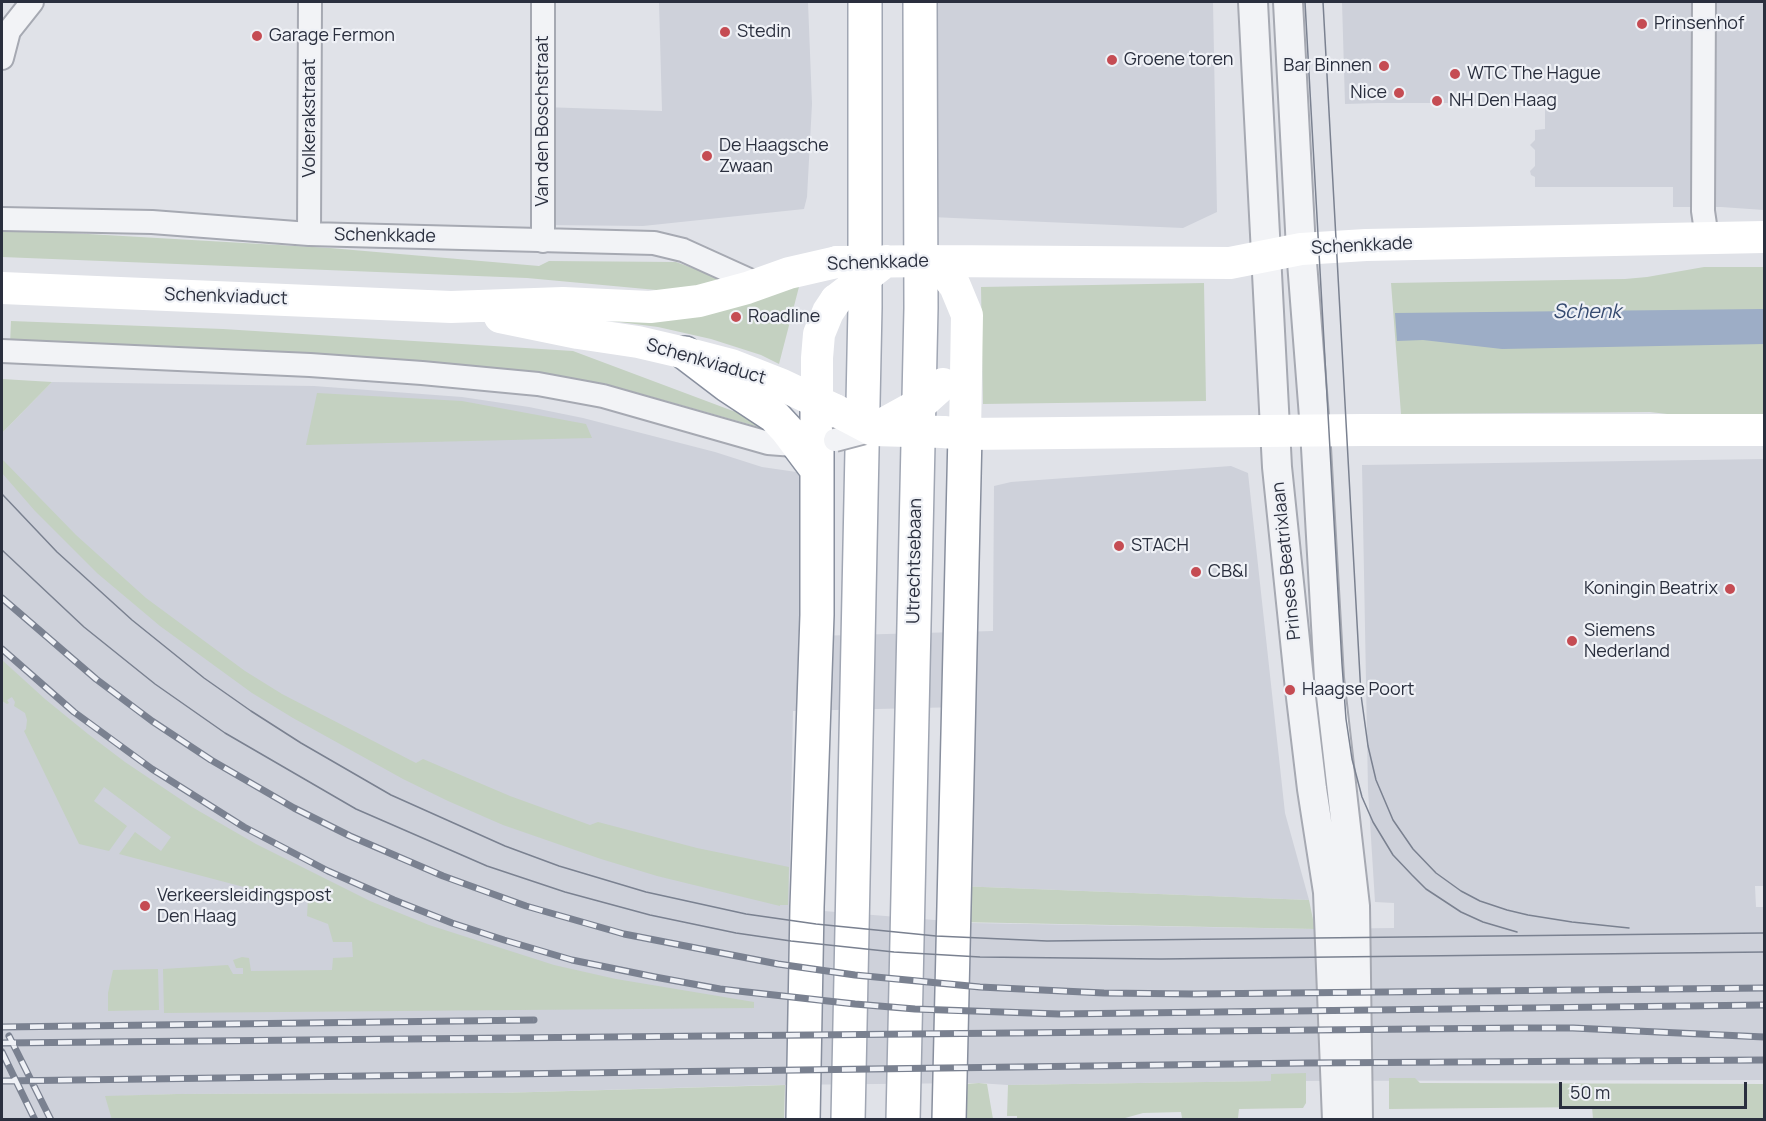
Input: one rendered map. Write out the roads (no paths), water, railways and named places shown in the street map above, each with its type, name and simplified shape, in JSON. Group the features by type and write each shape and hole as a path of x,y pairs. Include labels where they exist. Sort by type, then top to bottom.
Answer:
{"main road":[{"name":"Utrechtsebaan","path":"903,1119 921,308 920,2"},
{"path":"848,1119 865,307 865,4"},
{"name":"Schenkkade","path":"758,284 789,273 837,262 886,261 941,265 1230,263 1301,249 1397,244 1764,237"},
{"path":"803,1119 817,615 820,435 817,358 819,334 836,300 886,261"},
{"path":"941,265 955,286 967,315 966,360 954,433 949,1119"},
{"name":"Schenkviaduct","path":"6,288 451,307 563,303 650,307 699,301 758,284"},
{"name":"Schenkviaduct","path":"451,307 578,333 638,342 755,373 820,435"},
{"path":"685,353 774,416 787,429 820,435 873,430 954,433 1276,430 1764,430"},
{"path":"873,430 923,402 966,360"}],"street":[{"path":"2,58 9,31 32,2"},
{"name":"Volkerakstraat","path":"309,234 310,2"},
{"name":"Van den Boschstraat","path":"543,2 543,241"},
{"name":"Prinses Beatrixlaan","path":"1253,2 1277,467 1312,789 1328,892 1337,1119"},
{"name":"Prinses Beatrixlaan","path":"1288,2 1301,249 1315,430 1329,678 1355,906 1358,1119"},
{"path":"1704,2 1703,211 1707,238"},
{"name":"Schenkkade","path":"2,219 152,222 309,234 654,243 683,250 758,284"},
{"path":"2,351 310,365 538,384 603,396 768,443 820,435"}],"water":[{"name":"Schenk","path":"1764,309 1764,344 1502,349 1423,340 1397,341 1395,313"}],"tram line":[{"path":"1305,2 1342,664 1352,759 1362,797 1373,822 1393,855 1412,875 1426,889 1461,912 1483,922 1517,932"},
{"path":"1323,2 1361,695 1368,746 1376,780 1393,820 1413,849 1436,873 1461,891 1480,901 1528,915 1629,928"},
{"path":"2,494 57,552 132,620 204,678 301,743 391,795 505,846 559,866 646,892 746,914 816,924 936,936 1047,941 1764,933"},
{"path":"2,550 84,627 155,684 225,733 356,809 487,866 565,892 650,915 736,933 791,941 894,952 980,957 1161,959 1764,952"}],"railway":[{"path":"2,598 96,679 152,721 211,760 294,808 350,836 443,876 526,906 624,934 778,964 855,975 980,987 1104,993 1764,988"},
{"path":"2,649 74,712 152,769 244,827 328,871 452,923 504,940 572,960 655,977 720,989 855,1004 915,1009 1059,1014 1764,1005"},
{"path":"2,1027 534,1020"},
{"path":"2,1043 1518,1028 1573,1028 1764,1037"},
{"path":"9,1036 51,1120"},
{"path":"2,1052 35,1120"},
{"path":"2,1081 1306,1063 1764,1060"}],"place":[{"name":"Prinsenhof","path":"1642,24"},
{"name":"Stedin","path":"725,32"},
{"name":"Garage Fermon","path":"257,36"},
{"name":"Groene toren","path":"1112,60"},
{"name":"Bar Binnen","path":"1384,66"},
{"name":"WTC The Hague","path":"1455,74"},
{"name":"Nice","path":"1399,93"},
{"name":"NH Den Haag","path":"1437,101"},
{"name":"De Haagsche Zwaan","path":"707,156"},
{"name":"Roadline","path":"736,317"},
{"name":"STACH","path":"1119,546"},
{"name":"CB&I","path":"1196,572"},
{"name":"Koningin Beatrix","path":"1730,589"},
{"name":"Siemens Nederland","path":"1572,641"},
{"name":"Haagse Poort","path":"1290,690"},
{"name":"Verkeersleidingspost Den Haag","path":"145,906"}]}
